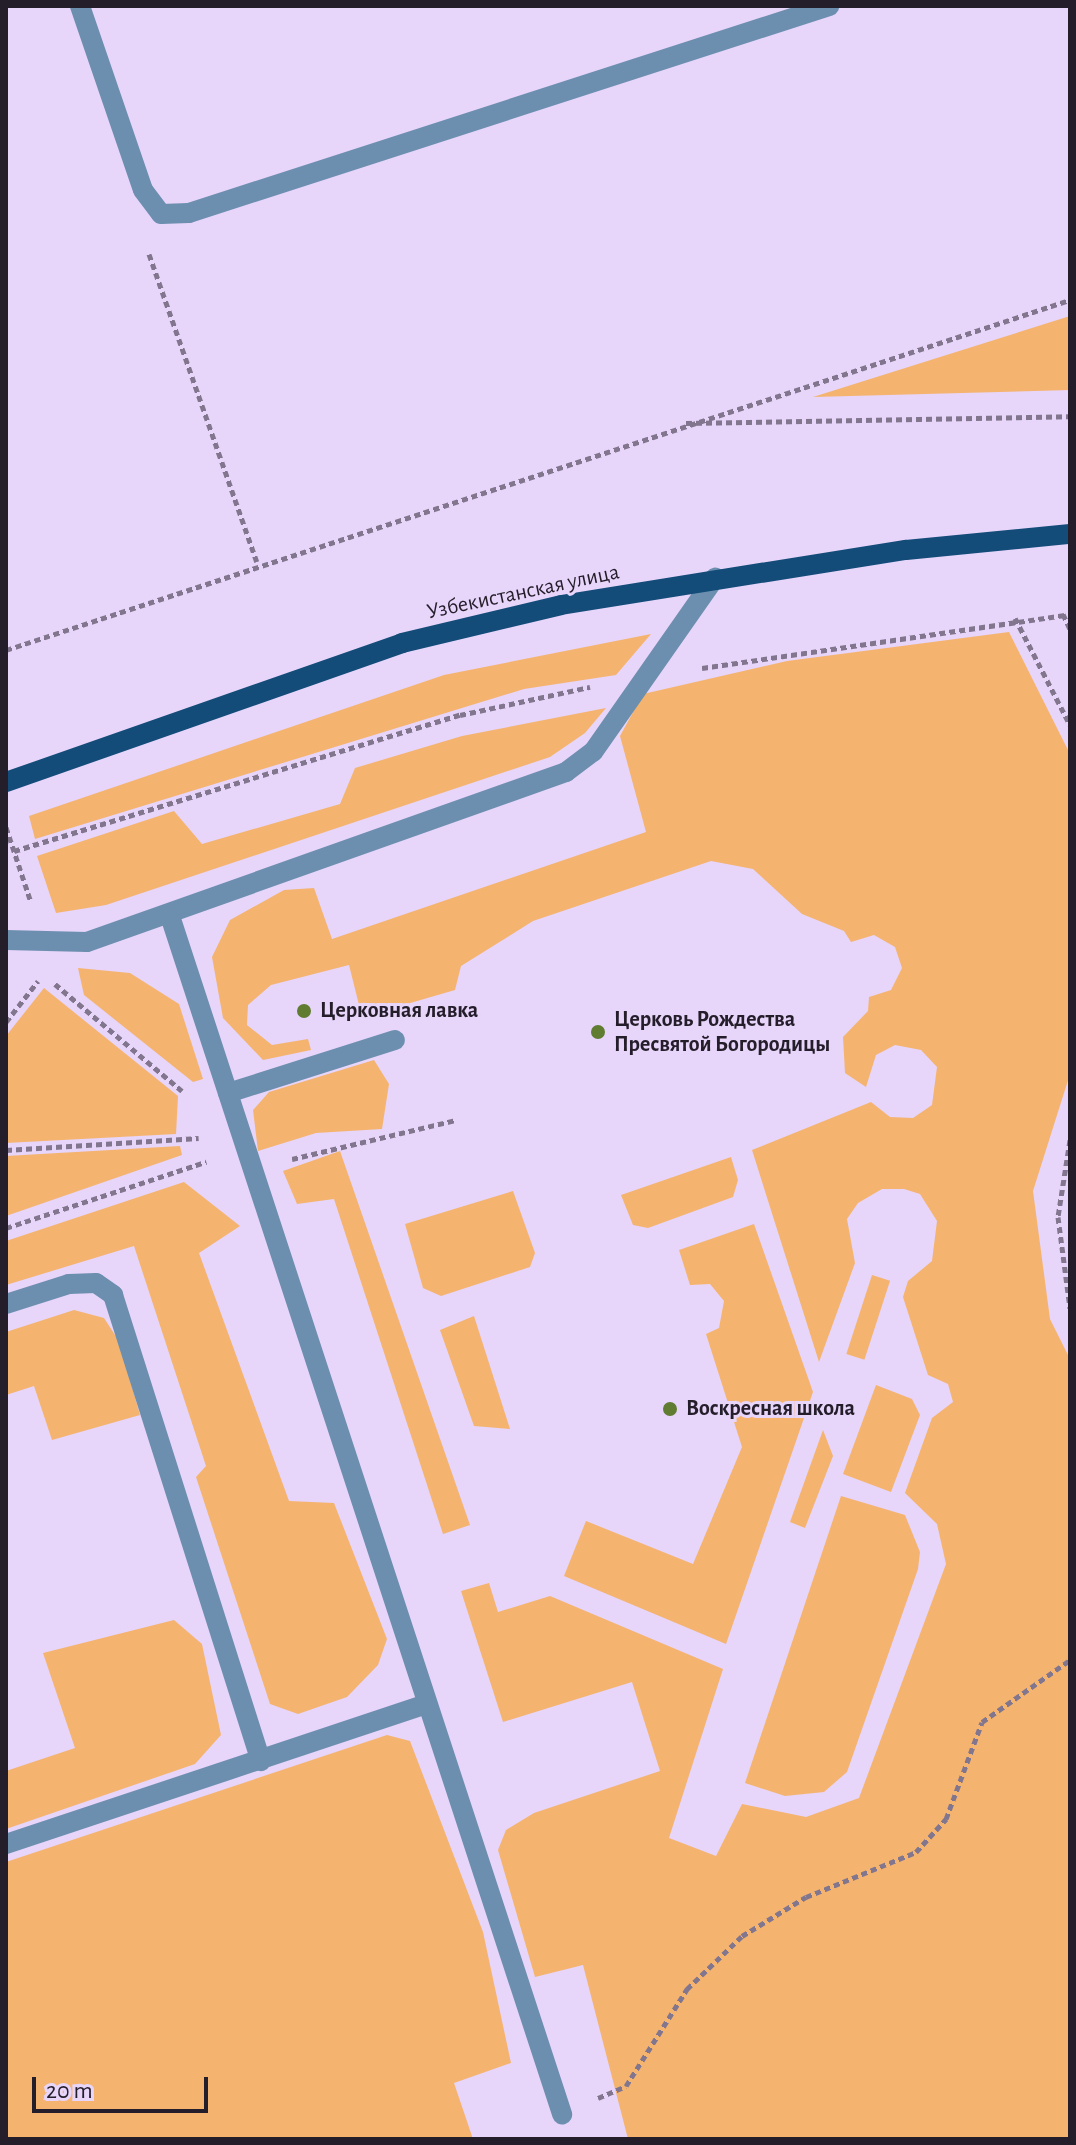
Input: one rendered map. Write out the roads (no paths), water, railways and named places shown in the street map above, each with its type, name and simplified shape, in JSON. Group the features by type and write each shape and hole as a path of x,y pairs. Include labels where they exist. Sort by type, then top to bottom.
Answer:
{"main road":[{"name":"Узбекистанская улица","path":"6,782 402,643 715,578 1070,534"}],"lane":[{"path":"80,6 143,190 161,214 189,213 829,6"},
{"path":"6,940 87,942 170,916 566,772 593,752 715,578"},
{"path":"170,916 562,2114"},
{"path":"228,1093 395,1040"},
{"path":"6,1304 69,1284 96,1283 113,1295 261,1761"},
{"path":"6,1844 427,1704"}],"place":[{"name":"Церковная лавка","path":"304,1011"},
{"name":"Церковь Рождества Пресвятой Богородицы","path":"598,1032"},
{"name":"Воскресная школа","path":"670,1409"}]}
